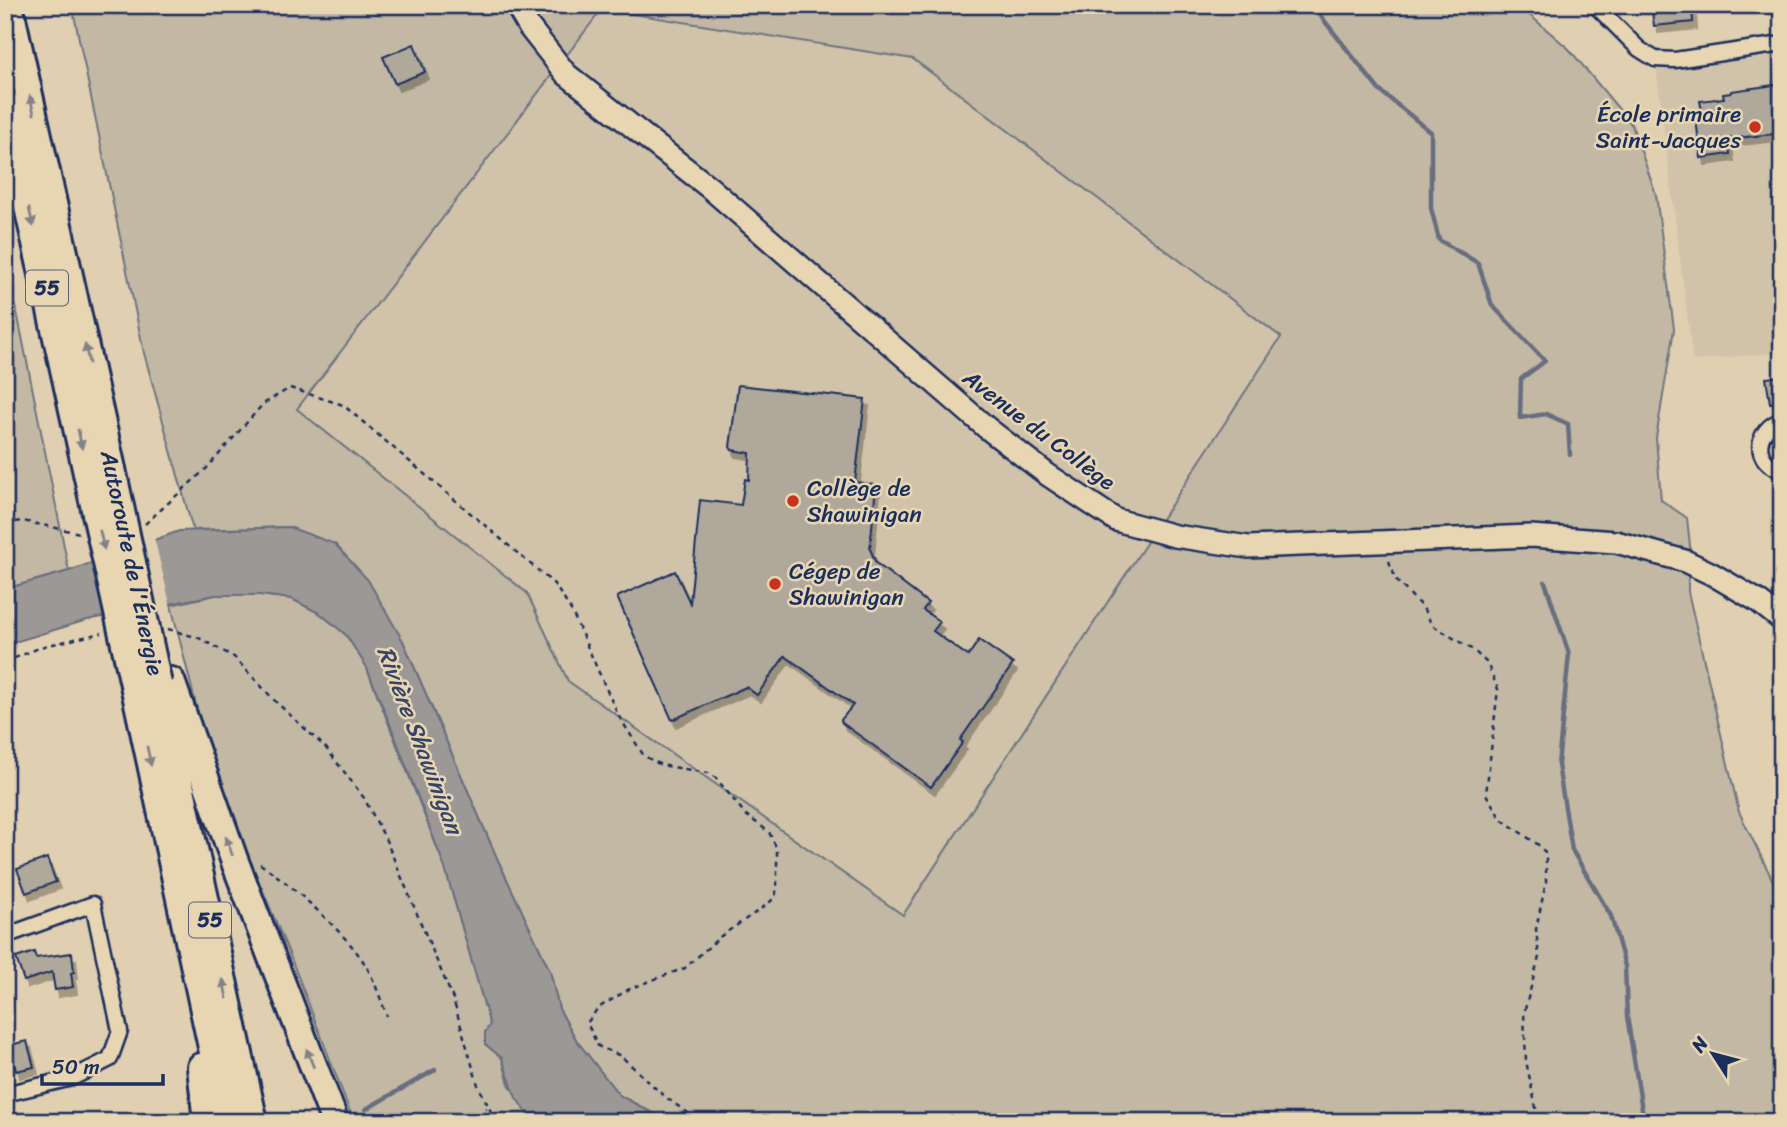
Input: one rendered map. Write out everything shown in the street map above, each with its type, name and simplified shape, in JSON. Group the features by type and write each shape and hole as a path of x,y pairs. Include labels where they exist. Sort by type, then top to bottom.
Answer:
{"highway":[{"name":"Autoroute de l'Énergie","path":"9,5 100,471 139,592 155,685 182,916 228,1122"},
{"name":"Autoroute de l'Énergie","path":"5,103 155,685 254,1122"},
{"path":"155,685 235,862 335,1122"},
{"path":"182,916 207,1122"}],"street":[{"name":"Avenue du Collège","path":"516,5 529,27 566,74 710,188 987,428 1048,475 1116,520 1175,536 1248,547 1531,536 1616,542 1685,561 1758,601 1782,620"},
{"path":"1595,5 1639,49 1655,59 1675,60 1782,44"},
{"path":"1782,421 1768,427 1763,434 1760,450 1768,464 1782,470"},
{"path":"5,936 93,904 120,1031 110,1059 72,1078 5,1094"}],"path":[{"path":"141,526 207,468 262,404 290,388 343,405 554,584 571,610 618,715 644,755 661,765 708,773 716,778 746,815 769,832 777,849 777,888 775,897 768,904 721,936 684,968 631,988 598,1008 587,1023 598,1046 621,1056 665,1097 701,1122"},
{"path":"5,523 23,521 85,534"},
{"path":"1388,543 1389,563 1396,580 1423,608 1432,625 1473,650 1487,663 1497,689 1486,794 1501,819 1540,846 1546,854 1546,882 1535,929 1539,957 1524,1013 1526,1061 1539,1122"},
{"path":"157,628 192,635 234,657 276,702 331,754 359,791 385,838 453,999 478,1085 496,1122"},
{"path":"5,662 44,646 108,632"},
{"path":"235,862 253,861 265,867 342,935 364,962 387,1016"},
{"path":"471,1122 487,1108"},
{"path":"1130,1122 1155,1115 1234,1122"}],"shaded area":[{"path":"72,5 1518,5 1569,49 1632,125 1656,195 1674,329 1656,438 1661,500 1687,518 1692,564 1688,577 1688,592 1739,812 1782,899 1782,1122 669,1122 619,1095 577,1041 559,1009 550,971 496,856 403,641 289,527 193,530 144,353","holes":["602,9 913,59 1281,337 903,915 568,681 527,593 297,409"]},
{"name":"Collège de Shawinigan","path":"601,8 913,59 1281,337 903,915 567,681 527,593 297,410"},
{"path":"1782,43 1782,352 1693,361 1655,59"},
{"path":"5,294 16,307 69,571 5,589"},
{"path":"215,595 260,595 292,599 321,614 346,635 366,666 445,868 490,1025 485,1044 502,1058 509,1084 534,1122 354,1122 208,753 171,605"}],"water":[{"name":"Rivière Shawinigan","path":"289,527 335,544 368,580 403,641 496,856 550,971 559,1009 577,1041 619,1095 669,1122 534,1122 516,1098 502,1058 485,1044 485,1032 490,1025 445,868 392,729 366,666 346,635 321,614 292,599 260,595 215,595 87,620 5,645 5,589 69,571 179,531"}],"pier":[{"path":"154,537 171,608 104,621 90,560"}],"building":[{"path":"1651,5 1692,5 1693,22 1654,26"},
{"path":"414,44 425,72 395,84 383,57"},
{"name":"École primaire Saint-Jacques","path":"1782,84 1782,133 1728,139 1730,154 1701,158 1695,112 1702,111 1700,101 1724,98 1723,94 1731,91"},
{"path":"1782,376 1782,401 1770,403 1766,378"},
{"name":"Cégep de Shawinigan","path":"738,385 865,399 855,482 876,485 870,549 876,563 928,603 923,610 940,622 933,631 968,656 979,640 1013,664 931,787 842,723 841,720 853,705 785,656 757,695 746,687 672,720 617,597 675,571 690,603 700,500 741,505 745,479 749,480 750,453 732,450 730,447"},
{"path":"47,858 56,882 26,893 17,869"},
{"path":"34,952 36,958 72,953 73,987 55,990 52,972 24,981 16,958"},
{"path":"27,1041 34,1067 16,1071 10,1045"}],"waterway":[{"path":"1312,5 1379,90 1431,132 1431,208 1439,240 1478,263 1492,305 1545,361 1521,379 1520,418 1546,414 1568,424 1570,455"},
{"path":"1545,582 1569,654 1558,765 1572,850 1611,916 1625,966 1627,1016 1644,1122"},
{"path":"366,1109 435,1070"}],"place":[{"name":"École primaire Saint-Jacques","path":"1755,127"},
{"name":"Collège de Shawinigan","path":"793,501"},
{"name":"Cégep de Shawinigan","path":"775,584"}]}
